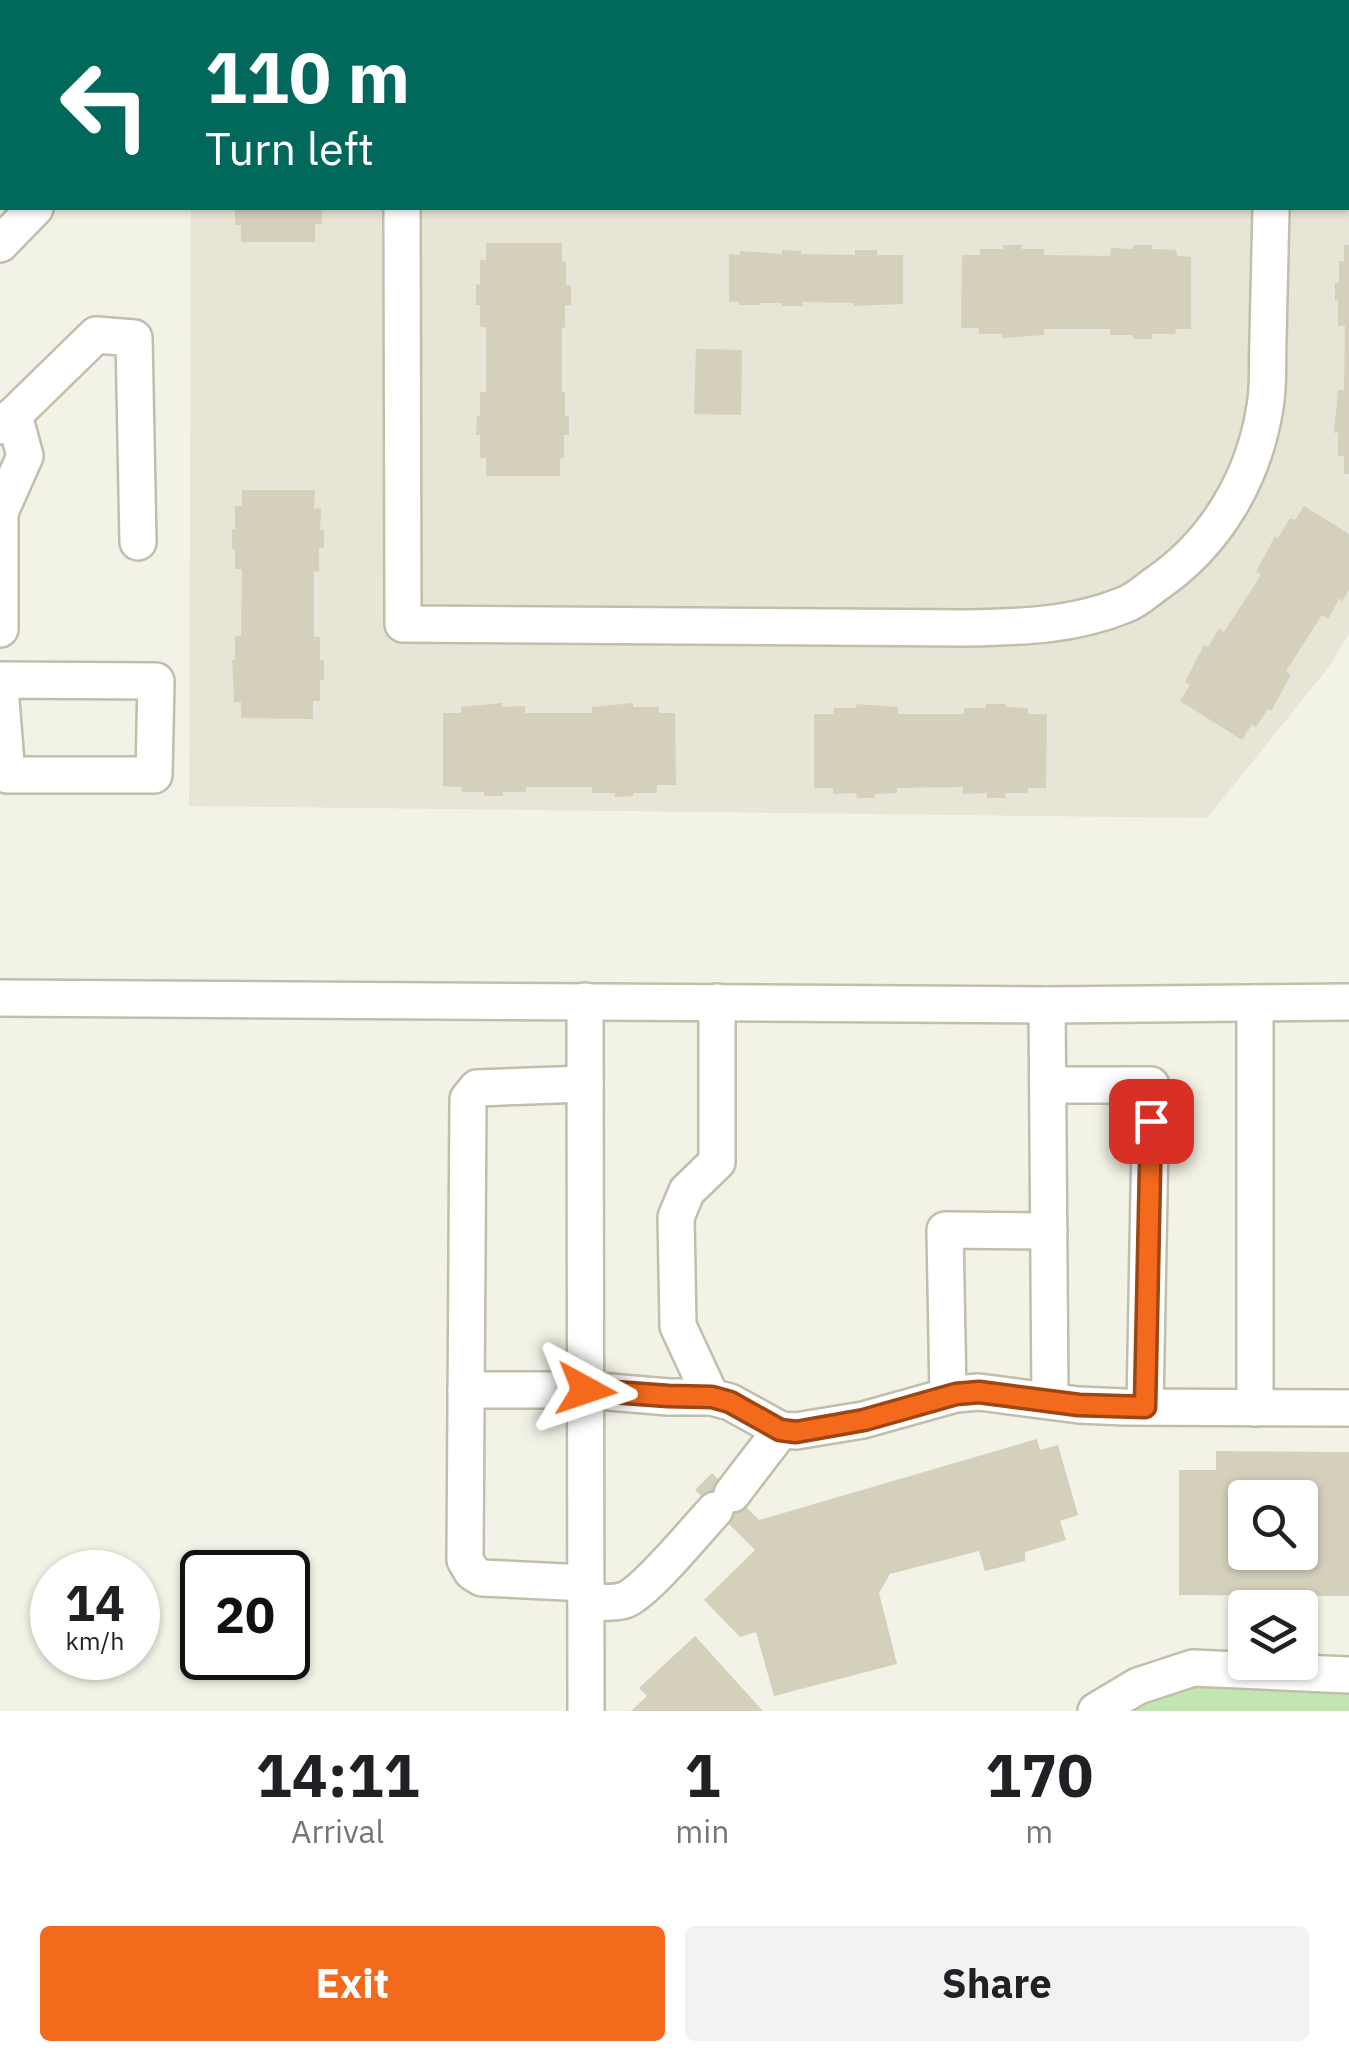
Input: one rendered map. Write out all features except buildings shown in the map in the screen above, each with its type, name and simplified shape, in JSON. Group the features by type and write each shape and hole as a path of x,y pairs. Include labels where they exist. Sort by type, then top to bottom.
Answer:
{"street":[{"path":"0,244 33,210"},
{"path":"402,210 403,624 966,628 1038,626 1128,604 1192,556 1215,530 1238,492 1256,447 1266,404 1271,210"},
{"path":"0,629 1,506 25,456 7,420 96,335 134,338 138,542"},
{"path":"0,680 156,681 154,776 6,775 0,688"},
{"path":"0,998 1047,1005 1349,1002"},
{"path":"586,1001 586,1711"},
{"path":"712,1397 678,1326 676,1217 687,1192 717,1162 717,1002"},
{"path":"1255,1003 1255,1408"},
{"path":"1047,1005 1050,1400"},
{"path":"585,1084 477,1088 468,1099 465,1560 472,1572 482,1578 586,1592 618,1602 630,1598 723,1502 780,1430"},
{"path":"1048,1086 1152,1086 1145,1407"},
{"path":"948,1396 945,1230 1049,1231"},
{"path":"466,1390 586,1390 712,1397 730,1402 780,1430 796,1432 979,1392 1079,1405 1349,1408"},
{"path":"1096,1711 1138,1686 1193,1668 1349,1675"}],"shaded area":[{"path":"191,210 1349,210 1349,634 1328,668 1207,818 189,806"}],"green space":[{"path":"1349,1675 1349,1711 1096,1711 1138,1686 1318,1680 1318,1677"}],"route":[{"path":"586,1390 712,1397 730,1402 768,1425 796,1432 979,1392 1079,1405 1145,1407 1151,1121"}]}
